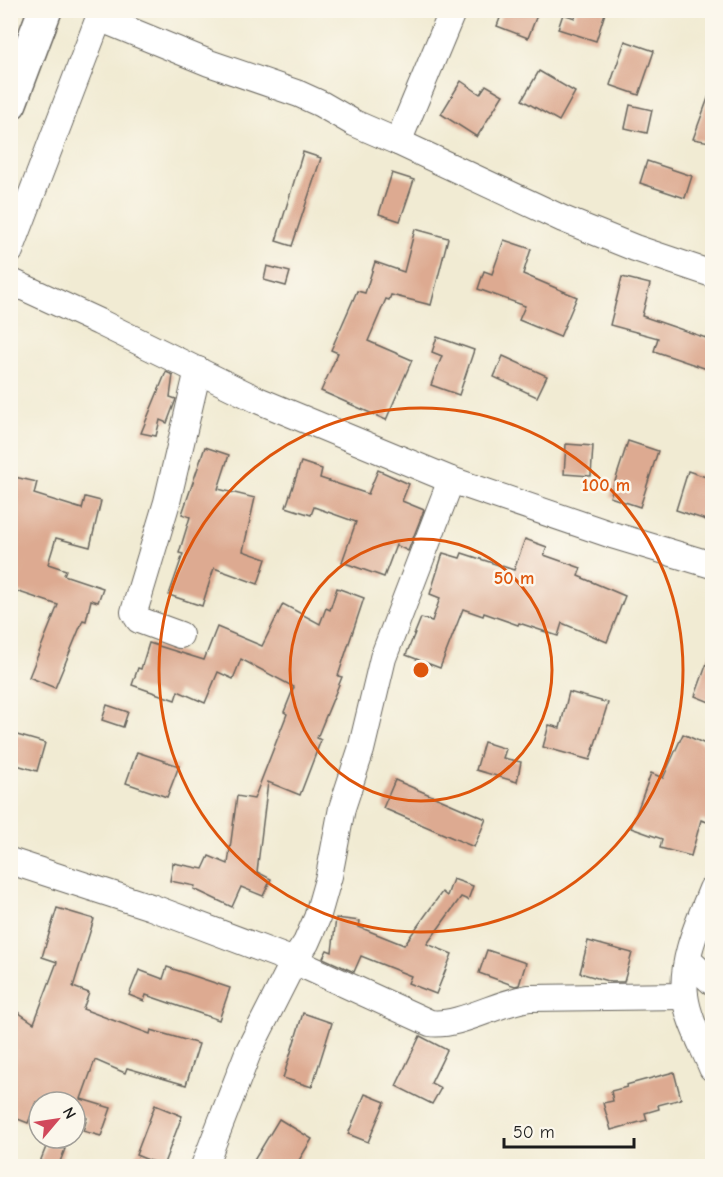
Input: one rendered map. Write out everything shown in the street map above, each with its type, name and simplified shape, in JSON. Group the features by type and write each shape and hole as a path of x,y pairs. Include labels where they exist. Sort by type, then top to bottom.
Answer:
{"highway":[{"path":"10,103 45,10"}],"street":[{"path":"398,142 453,10"},
{"path":"10,251 101,14 209,63 299,94 354,123 563,219 635,248 712,274"},
{"path":"10,281 260,401 451,480 612,536 712,565"},
{"path":"180,635 139,620 134,612 167,502 198,370"},
{"path":"204,1167 249,1050 317,918 326,887 342,808 361,750 383,657 451,480"},
{"path":"12,868 151,907 294,961 430,1023 441,1024 505,1003 529,998 685,996"},
{"path":"712,889 691,945 685,996 695,1030 712,1068"},
{"path":"688,960 712,982"}],"building":[{"path":"503,10 539,10 528,38 497,26"},
{"path":"577,10 606,10 596,41 558,29 563,14 575,18"},
{"path":"625,41 654,51 639,95 610,85"},
{"path":"539,71 575,92 559,121 522,100"},
{"path":"461,81 480,94 486,85 503,95 477,137 441,114"},
{"path":"711,90 710,142 693,139"},
{"path":"630,105 652,110 647,133 625,128"},
{"path":"303,152 321,158 292,246 276,241"},
{"path":"647,161 692,176 685,198 640,183"},
{"path":"392,173 414,180 400,221 379,214"},
{"path":"415,229 448,238 431,305 391,295 389,300 386,299 368,341 412,360 386,420 321,391 338,353 331,350 357,291 365,293 375,262 404,272"},
{"path":"504,240 531,249 523,274 577,297 560,337 519,320 525,306 478,289 484,271 492,274"},
{"path":"267,266 290,272 286,286 264,280"},
{"path":"622,277 650,284 642,316 712,340 712,352 707,369 654,351 658,338 610,325"},
{"path":"437,337 474,350 459,395 431,385 442,356 432,352"},
{"path":"503,356 547,376 537,397 494,377"},
{"path":"166,372 173,375 170,397 176,399 167,423 160,420 156,436 141,433"},
{"path":"628,441 658,451 640,507 610,497"},
{"path":"566,444 593,446 591,476 564,474"},
{"path":"205,447 229,455 218,489 255,498 243,551 266,559 258,584 214,568 202,606 169,595 183,554 179,553 190,517 182,514"},
{"path":"301,462 322,469 320,478 368,494 378,470 409,484 402,501 424,510 408,551 396,545 384,577 342,562 356,522 314,507 311,515 286,507"},
{"path":"688,471 712,479 712,522 676,510"},
{"path":"10,476 37,482 34,494 82,509 85,497 101,501 90,547 56,538 48,564 66,570 64,575 103,588 98,602 91,600 86,621 83,620 55,688 29,677 58,605 10,589"},
{"path":"525,539 547,547 544,555 581,568 578,576 625,596 607,642 562,623 558,636 484,613 483,616 463,609 440,668 406,655 421,618 432,621 440,598 430,594 443,553 460,558 462,553 514,570"},
{"path":"337,588 364,598 338,676 342,677 317,738 321,740 300,795 268,782 257,872 271,879 263,896 241,887 232,907 194,889 195,886 170,881 173,863 203,869 209,856 228,864 237,796 254,799 287,714 284,712 294,687 241,659 233,679 218,672 205,703 178,691 175,700 132,685 138,668 141,669 149,643 204,660 217,627 262,646 283,604 320,624 326,608 330,610"},
{"path":"712,652 712,703 695,696"},
{"path":"569,692 608,703 590,760 543,747 549,725 560,728"},
{"path":"107,705 128,712 123,727 102,720"},
{"path":"10,733 45,743 37,771 10,763"},
{"path":"683,734 712,747 712,809 707,822 701,820 691,856 660,848 662,839 631,828 651,773 663,778"},
{"path":"484,742 506,749 503,758 521,762 517,782 476,770"},
{"path":"137,752 179,766 167,797 126,783"},
{"path":"395,780 486,819 474,847 383,808"},
{"path":"453,879 473,886 468,900 461,897 427,944 452,954 436,994 408,983 411,976 361,956 354,972 323,958 327,950 332,952 336,918 360,921 359,927 404,945 442,892 447,896"},
{"path":"57,908 94,919 73,987 89,993 83,1009 150,1034 151,1030 199,1044 186,1085 127,1068 125,1073 95,1060 84,1090 27,1090 27,1123 10,1116 10,1007 34,1023 57,962 42,957"},
{"path":"588,941 632,953 624,982 611,982 580,973"},
{"path":"487,950 526,963 519,985 515,986 479,973"},
{"path":"167,967 230,988 219,1020 146,995 144,1001 129,995 139,970 163,979"},
{"path":"303,1013 332,1023 312,1087 283,1078"},
{"path":"420,1036 447,1050 431,1083 441,1088 432,1104 396,1086"},
{"path":"674,1072 681,1099 658,1105 659,1109 645,1113 647,1120 611,1130 603,1103 613,1101 611,1091"},
{"path":"365,1094 385,1102 368,1142 348,1134"},
{"path":"87,1101 111,1108 101,1136 87,1132"},
{"path":"155,1105 182,1116 163,1166 136,1155"},
{"path":"279,1119 312,1139 295,1167 250,1167"},
{"path":"45,1150 65,1150 58,1167 38,1167"}]}
